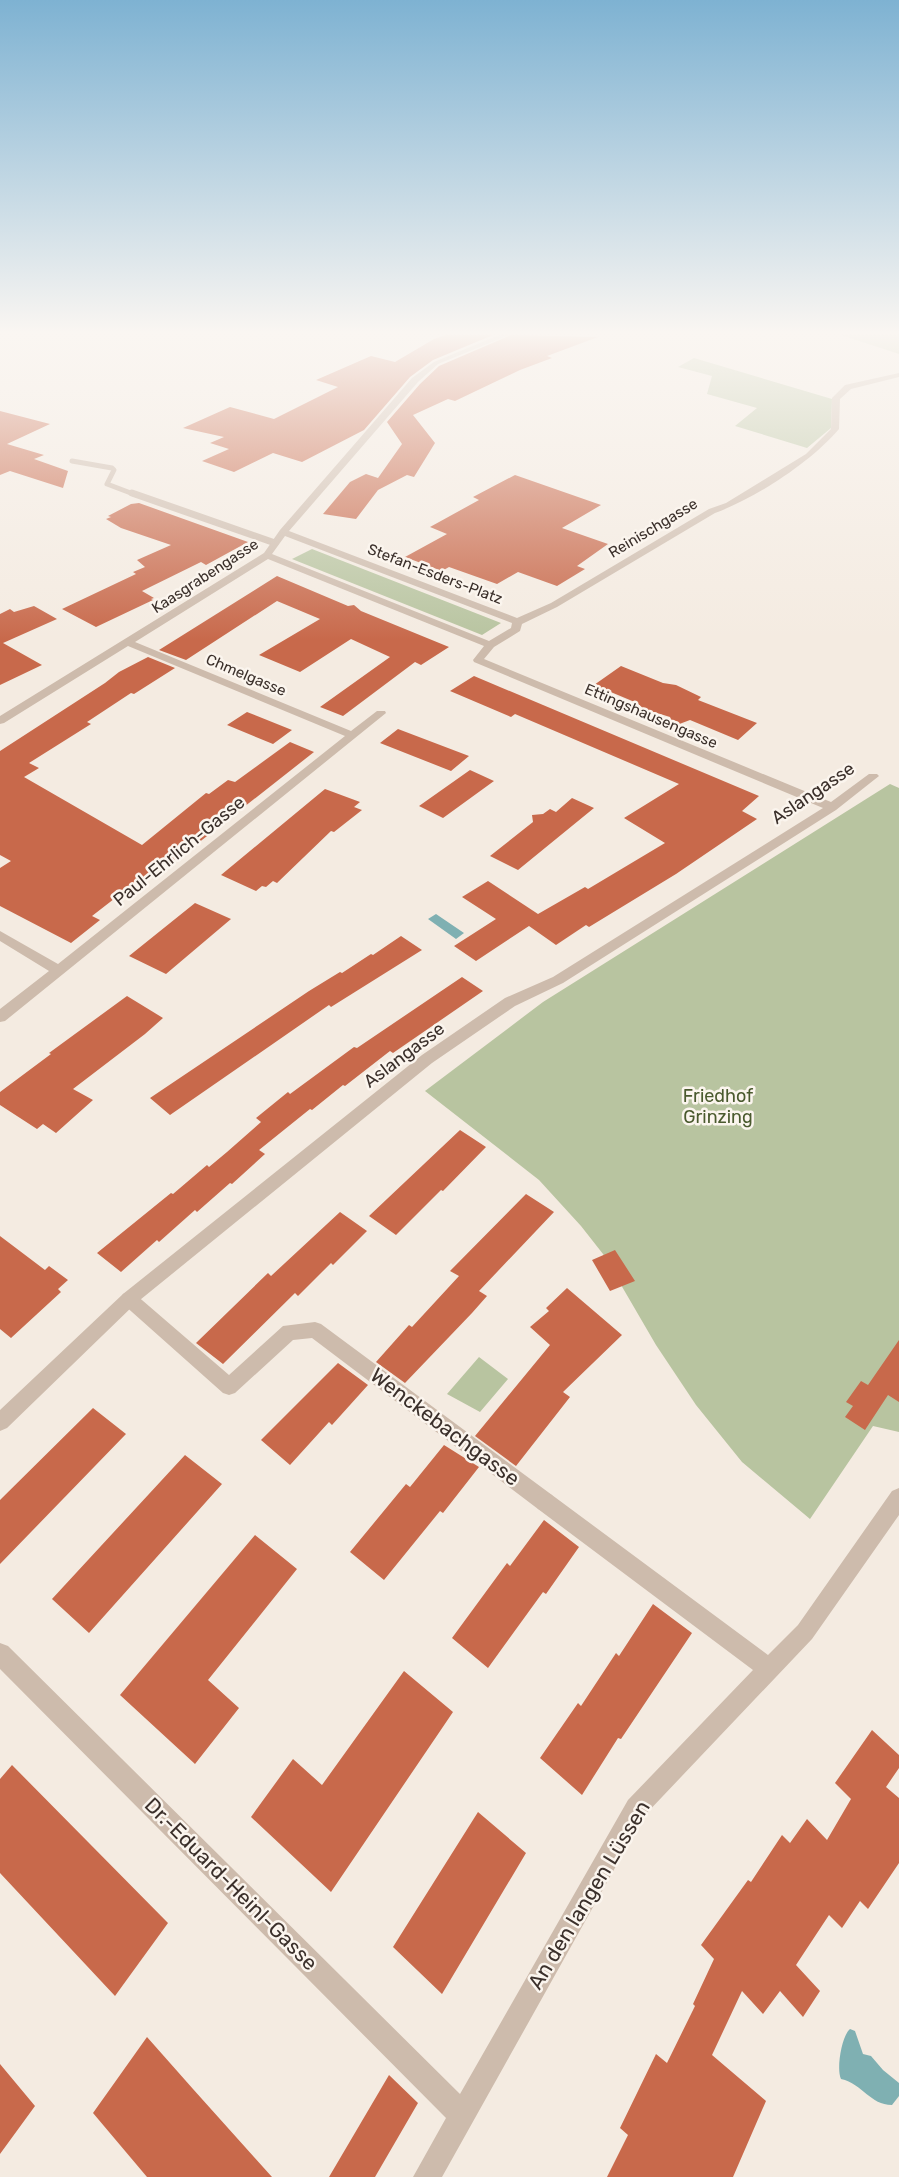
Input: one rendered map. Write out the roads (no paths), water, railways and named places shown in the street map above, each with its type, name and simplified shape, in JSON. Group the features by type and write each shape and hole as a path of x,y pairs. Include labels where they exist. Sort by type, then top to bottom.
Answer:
{"street":[{"name":"Kaasgrabengasse","path":"0,721 267,555 283,532 366,437"},
{"name":"Reinischgasse","path":"517,622 554,604 712,511 729,505 809,456 828,437"},
{"name":"Stefan-Esders-Platz","path":"283,532 517,622 516,628 490,645"},
{"path":"267,555 490,645"},
{"name":"Chmelgasse","path":"127,642 353,736"},
{"name":"Ettingshausengasse","path":"490,645 477,660 832,807"},
{"name":"Paul-Ehrlich-Gasse","path":"0,1017 381,713"},
{"name":"Aslangasse","path":"0,1422 129,1299 427,1059 510,1002 558,980 832,807 873,776"},
{"path":"0,935 59,971"},
{"name":"Wenckebachgasse","path":"129,1299 229,1387 289,1332 315,1330 768,1668"},
{"name":"An den langen Lüssen","path":"427,2177 636,1808 805,1632 899,1498"},
{"name":"Dr.-Eduard-Heinl-Gasse","path":"0,1654 462,2115"}],"lane":[{"path":"72,461 112,468 114,470 108,485 275,543"}],"water":[{"path":"436,914 464,933 456,939 428,919"},
{"path":"850,2029 855,2031 863,2054 871,2056 899,2083 899,2096 892,2105 878,2102 855,2085 841,2079 839,2068 841,2052"}],"park label":[{"name":"Friedhof Grinzing","path":"718,1106"}]}
